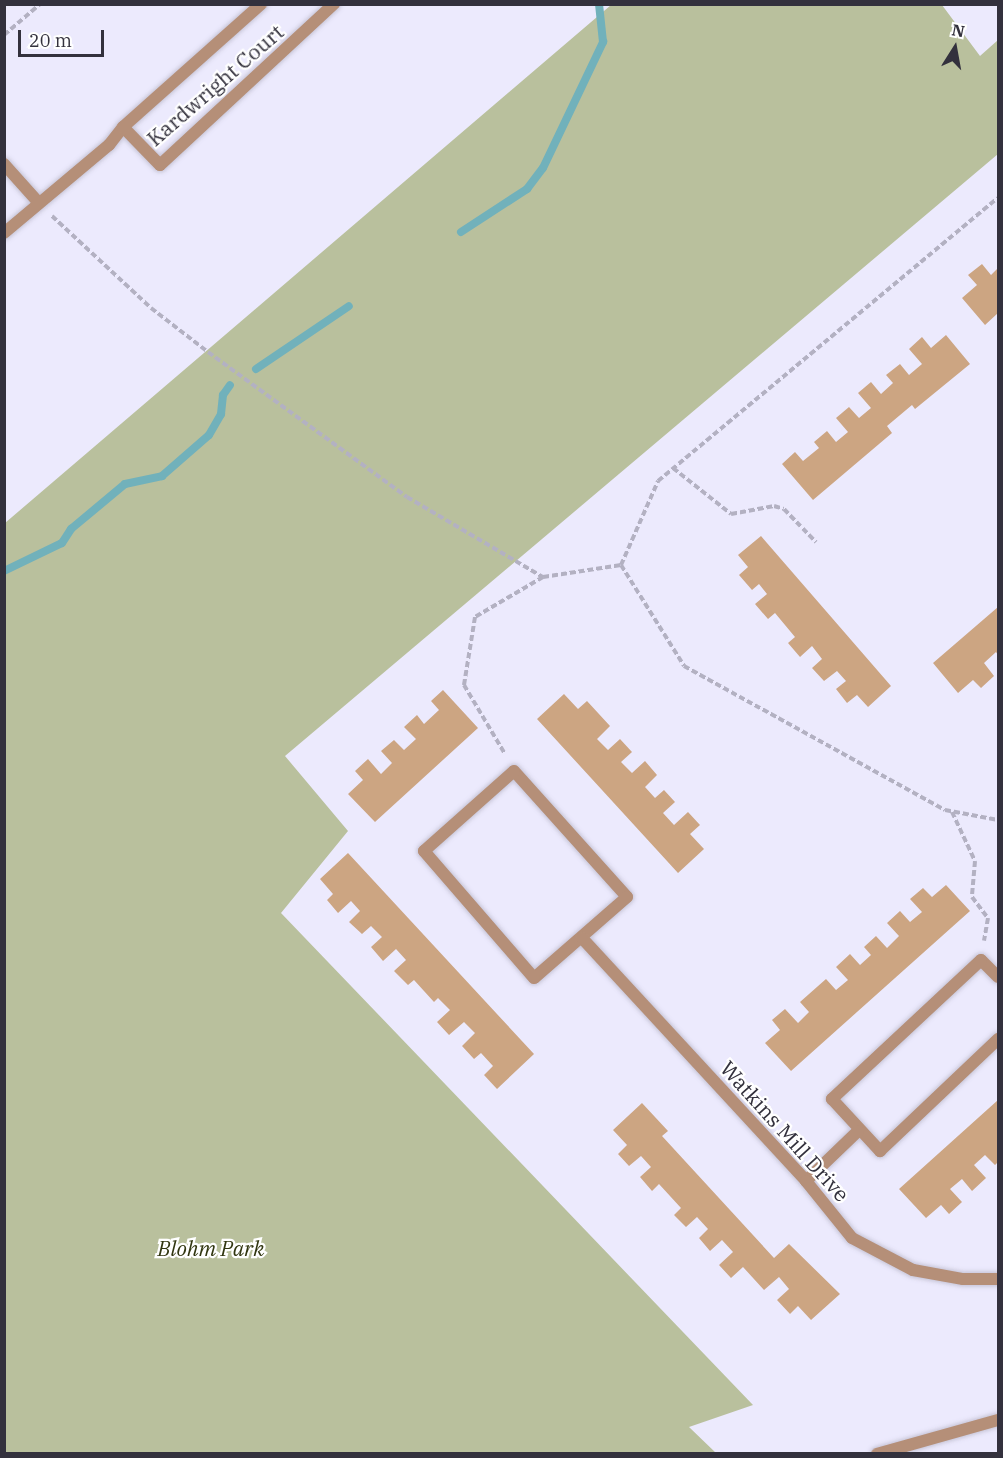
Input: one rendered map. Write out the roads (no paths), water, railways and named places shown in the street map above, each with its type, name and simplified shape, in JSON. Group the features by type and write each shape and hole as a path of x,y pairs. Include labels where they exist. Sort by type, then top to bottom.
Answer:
{"street":[{"name":"Kardwright Court","path":"4,233 109,145 123,127 261,4"},
{"name":"Kardwright Court","path":"123,127 160,165 334,4"},
{"path":"4,164 39,203"},
{"path":"514,771 627,897 582,938 534,978 424,851 514,771"},
{"name":"Watkins Mill Drive","path":"582,938 806,1181 852,1238 913,1270 963,1279 999,1279"},
{"path":"999,978 981,960 832,1100 858,1131 880,1151 999,1039"},
{"path":"806,1181 858,1131"},
{"path":"878,1454 999,1420"}],"waterway":[{"path":"461,232 527,189 543,168 603,42 599,4"},
{"path":"256,369 349,306"},
{"path":"4,571 62,543 71,529 125,484 162,476 209,435 221,414 223,395 230,385"}],"park label":[{"name":"Blohm Park","path":"211,1248"}]}
